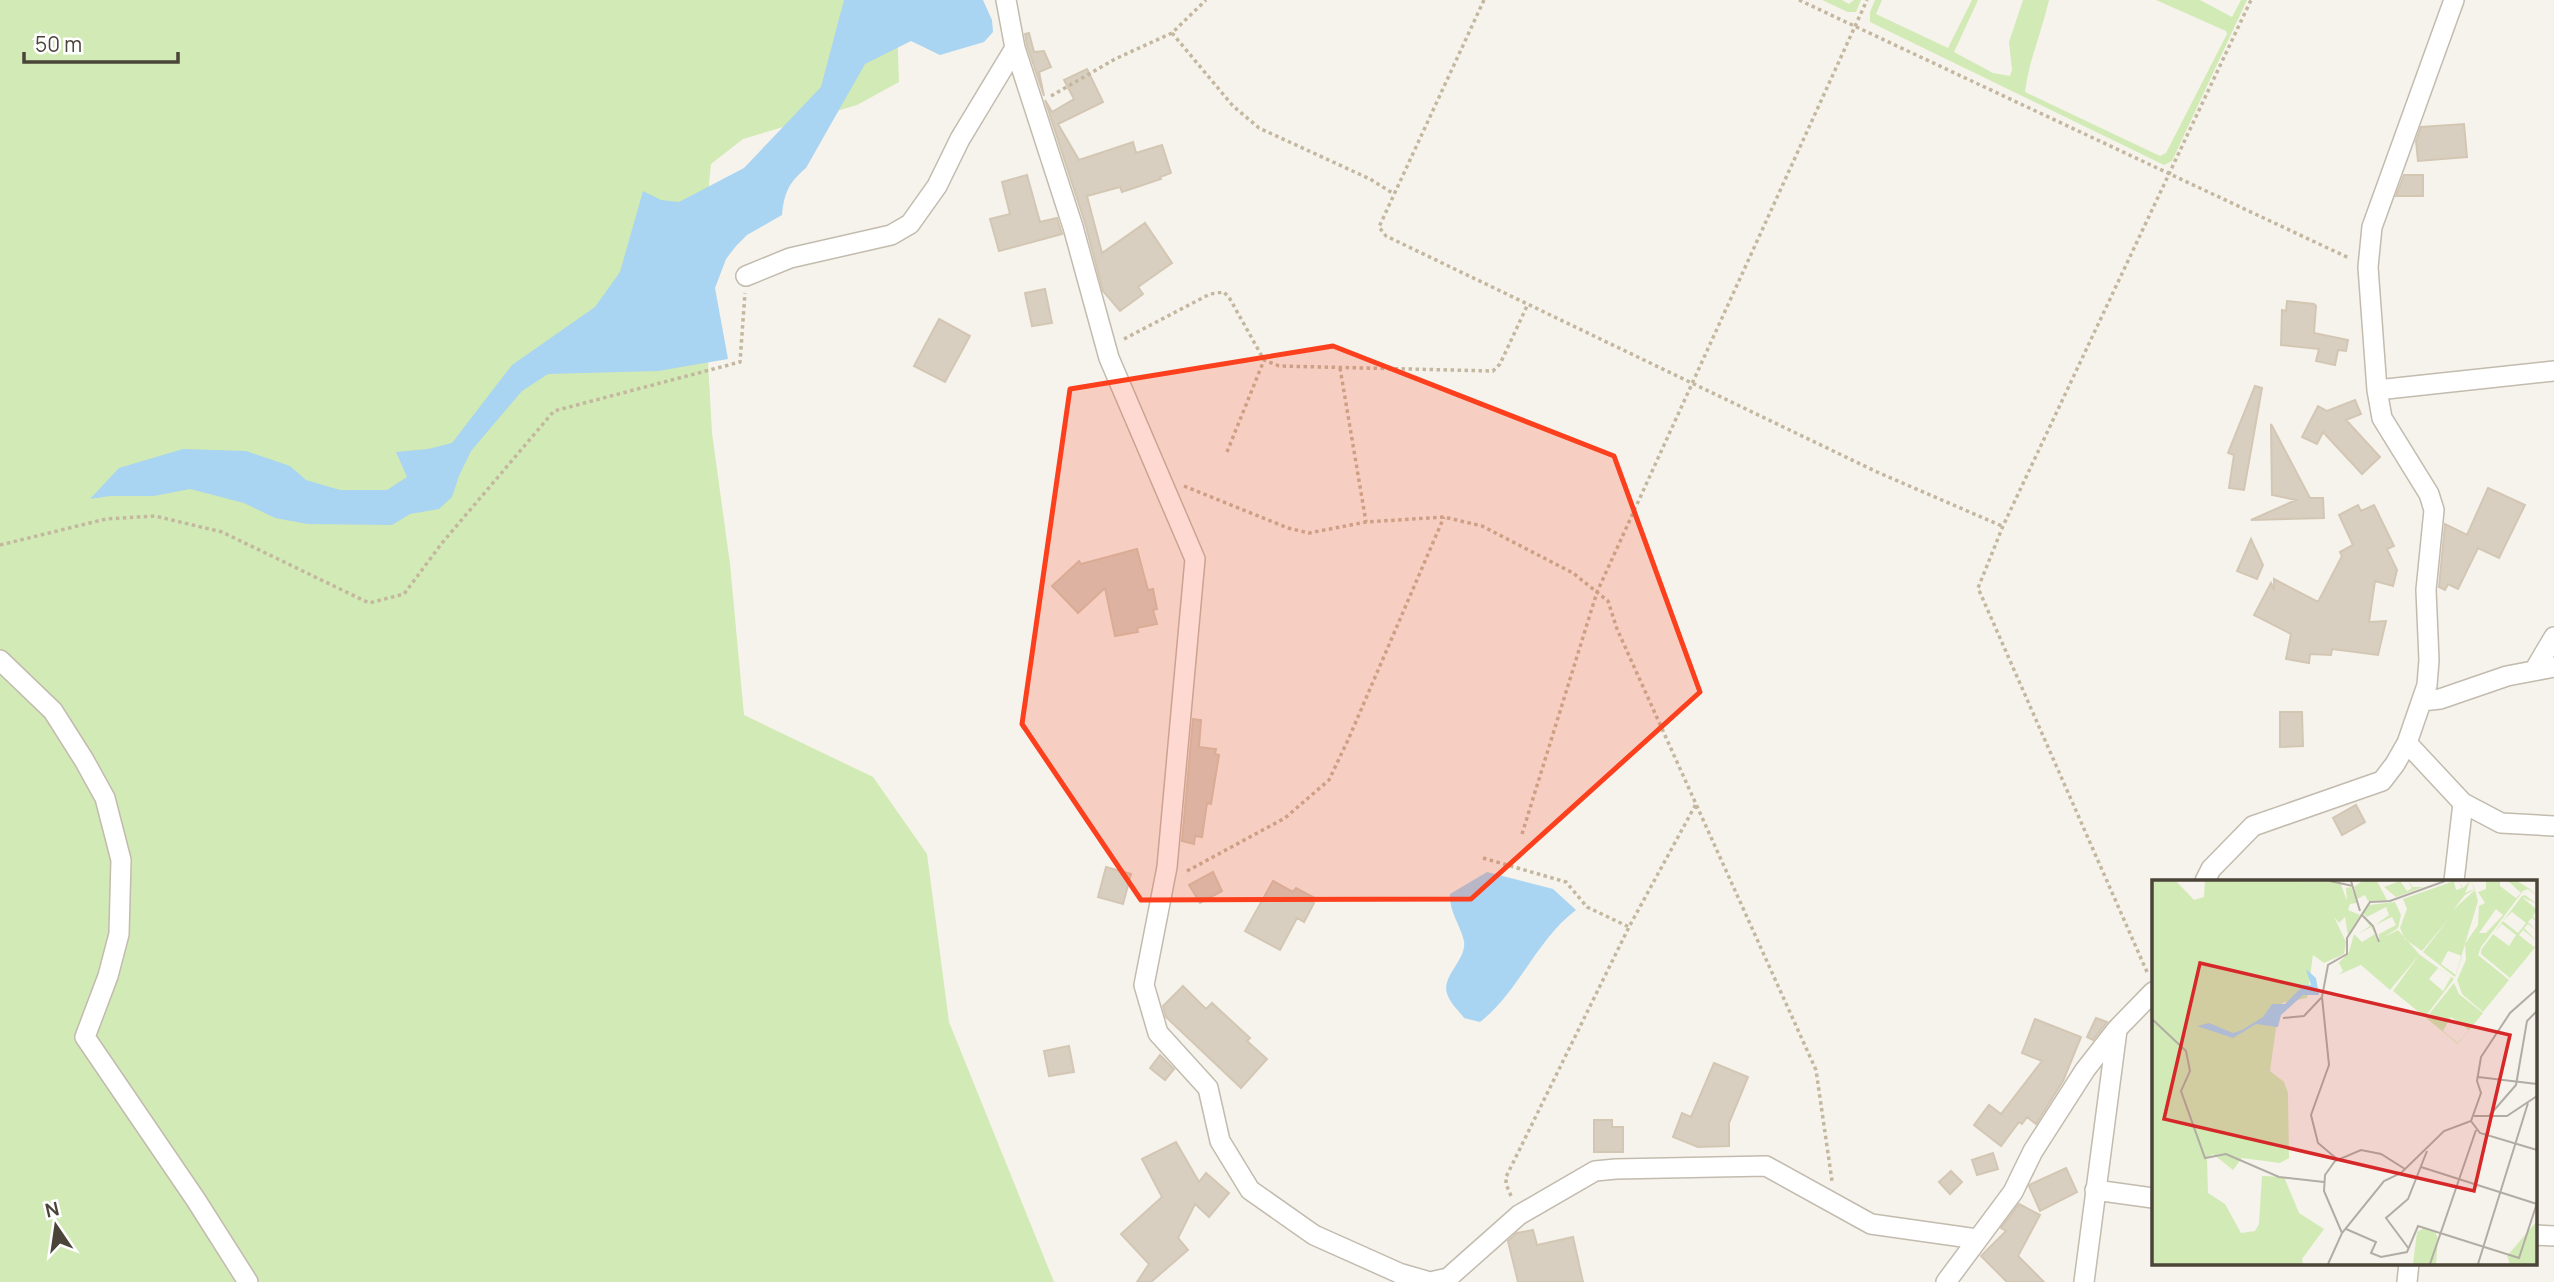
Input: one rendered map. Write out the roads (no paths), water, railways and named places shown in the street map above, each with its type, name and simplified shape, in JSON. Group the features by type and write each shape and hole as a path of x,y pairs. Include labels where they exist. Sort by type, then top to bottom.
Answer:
{"street":[{"path":"1006,0 1015,48 1073,227 1106,348 1195,559 1164,883 1144,985 1158,1033 1208,1088 1220,1141 1250,1190 1314,1235 1399,1273 1430,1282 1448,1278 1519,1215 1595,1171 1616,1169 1766,1166 1871,1224 1977,1240"},
{"path":"2206,880 2211,869 2253,826 2382,781 2407,743 2427,685 2429,660 2426,590 2434,510 2429,494 2382,418 2377,390 2368,267 2372,227 2454,0"},
{"path":"746,276 790,258 891,235 910,224 937,186 960,139 1015,48"},
{"path":"2377,390 2554,371"},
{"path":"2422,701 2440,699 2507,676 2544,668 2554,637"},
{"path":"0,660 53,711 84,760 105,799 121,860 119,934 108,976 85,1037 196,1199 248,1282"},
{"path":"2407,743 2463,803 2501,823 2554,826"},
{"path":"2454,880 2463,803"},
{"path":"1946,1282 2013,1192 2033,1151 2085,1070 2117,1029 2152,993"},
{"path":"2084,1282 2117,1029"},
{"path":"2095,1190 2152,1198"},
{"path":"2536,1235 2554,1236"},
{"path":"2407,1282 2409,1264"}],"water":[{"path":"844,0 983,0 992,20 993,32 984,42 940,55 911,41 865,64 806,168 788,188 782,215 747,235 726,259 715,288 728,359 658,371 548,374 522,391 471,451 452,497 439,509 410,514 392,525 308,524 275,518 244,503 190,489 154,496 90,499 119,468 183,449 246,451 290,466 306,480 340,490 387,490 407,477 396,452 428,449 452,443 512,365 595,307 620,272 643,191 661,200 679,202 744,168 821,87"},
{"path":"1487,872 1553,889 1576,910 1550,936 1494,1010 1480,1022 1464,1018 1451,1002 1446,989 1464,948 1464,941 1451,907 1450,894"}]}
